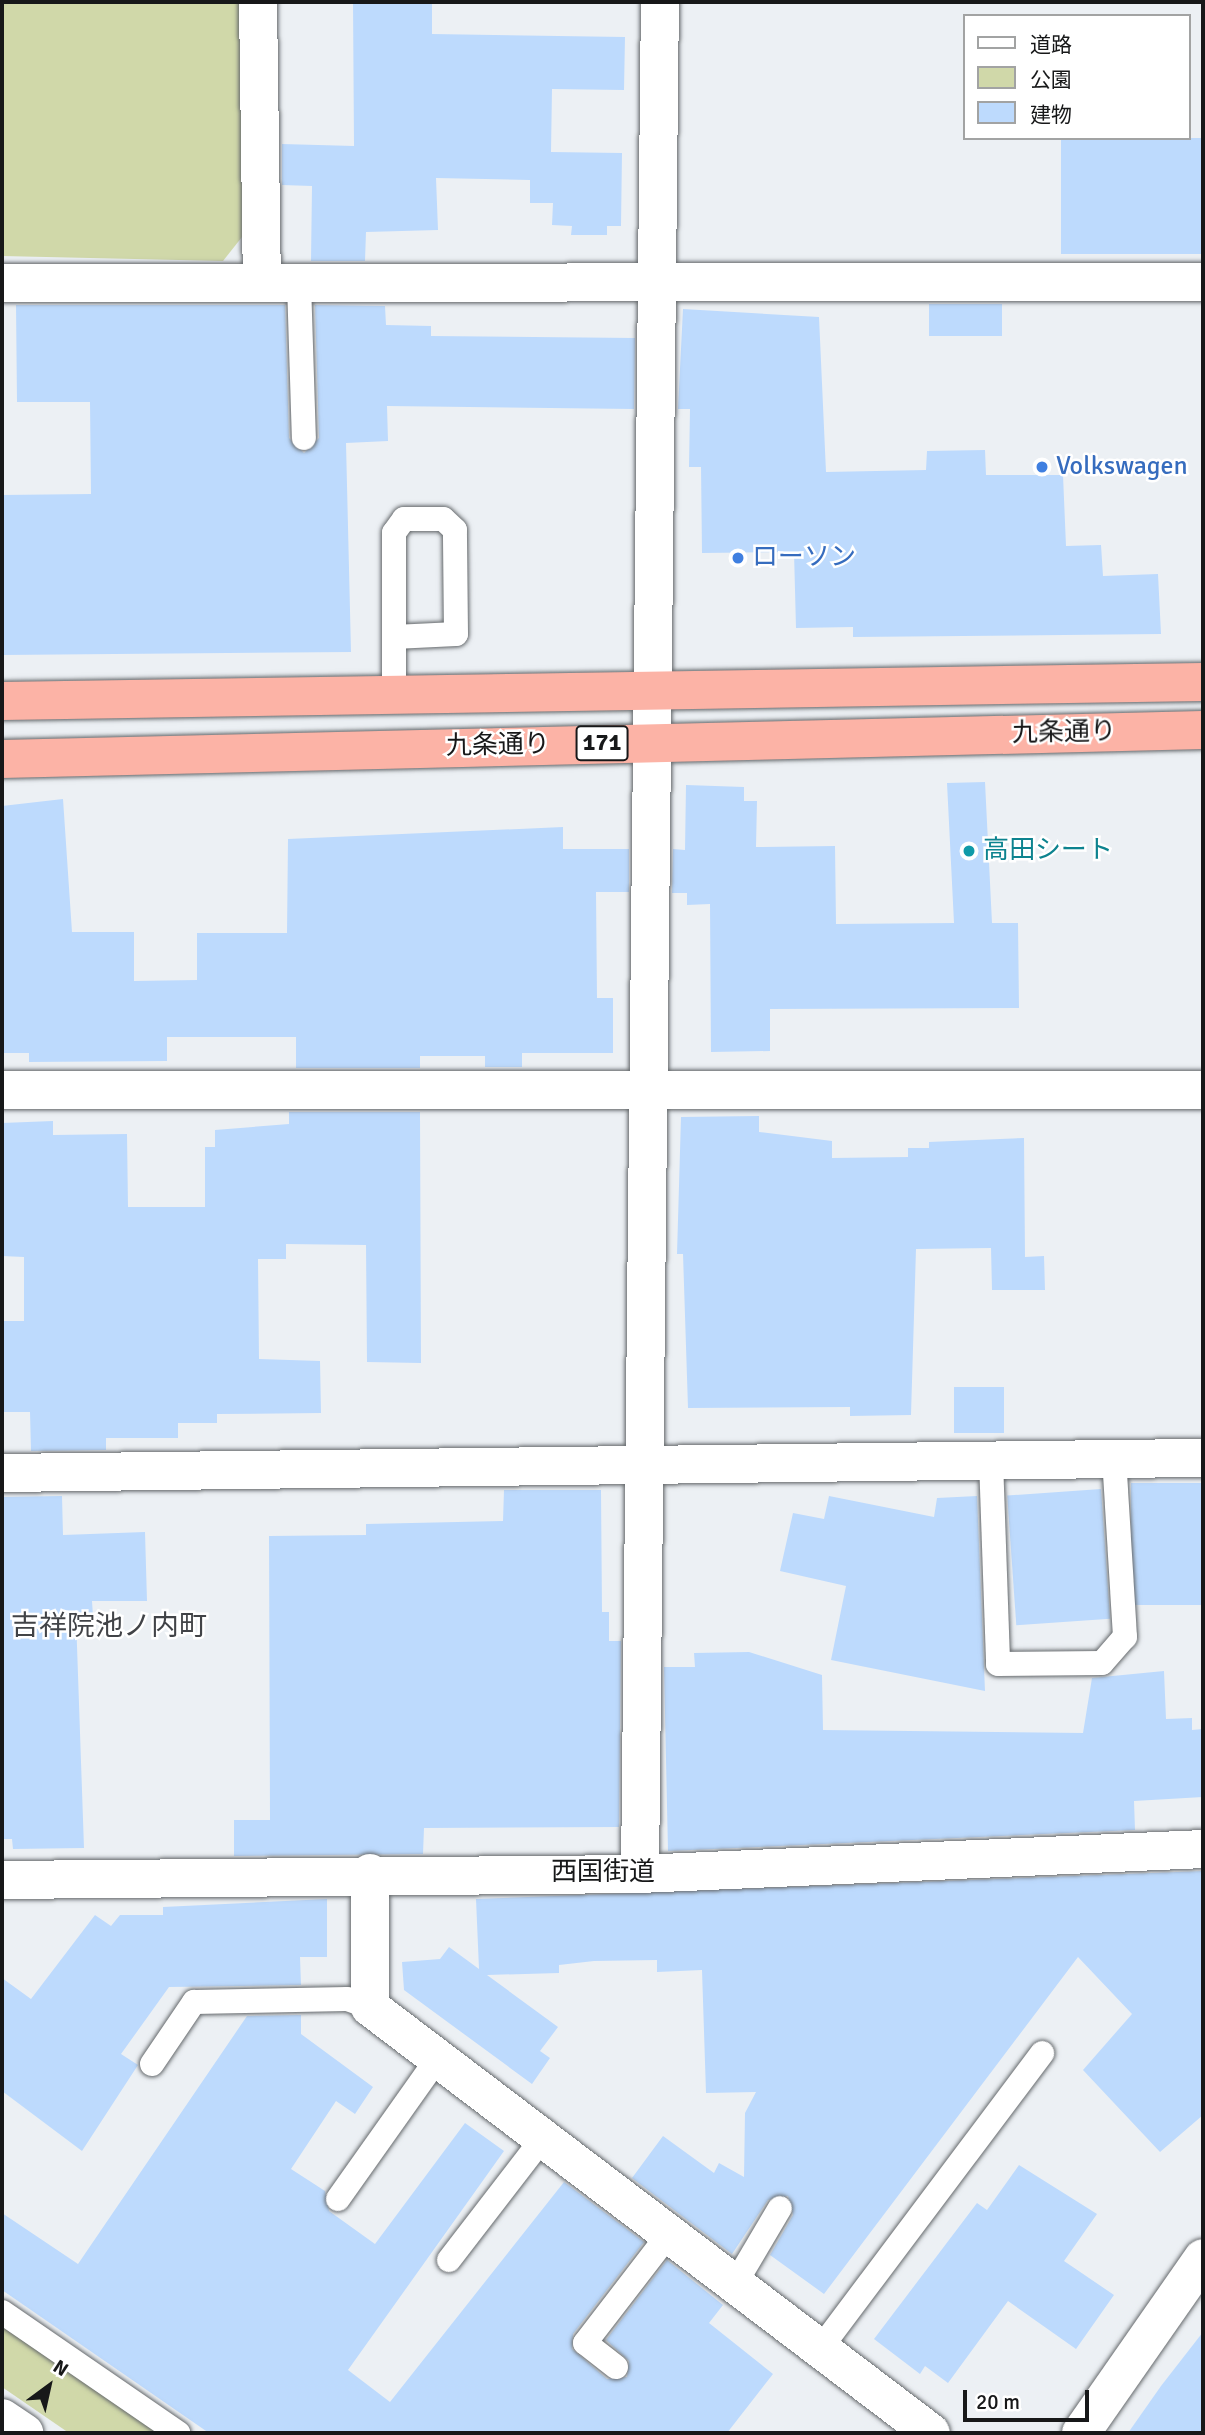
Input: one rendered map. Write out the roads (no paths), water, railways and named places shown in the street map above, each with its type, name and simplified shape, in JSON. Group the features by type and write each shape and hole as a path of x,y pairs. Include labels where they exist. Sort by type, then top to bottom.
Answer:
{"highway":[{"name":"九条通り","path":"2,701 394,692 1203,682"},
{"name":"九条通り","path":"2,759 1203,730"}],"street":[{"path":"258,2 262,283"},
{"path":"640,1874 649,1091 648,742 660,2"},
{"path":"2,283 1203,282"},
{"path":"2,1090 1203,1090"},
{"path":"2,1473 1203,1458"},
{"name":"西国街道","path":"2,1880 369,1874 640,1874 1203,1849"},
{"path":"369,1874 370,2007 931,2433"},
{"path":"1090,2430 1203,2258"},
{"path":"2,2418 24,2433"}],"lane":[{"path":"299,283 304,438"},
{"path":"394,637 457,634 456,530 443,519 404,519 394,533 394,637 394,692"},
{"path":"991,1460 998,1664 1089,1664 1102,1663 1125,1637 1114,1459"},
{"path":"152,2064 194,2002 347,1998 370,2007"},
{"path":"821,2349 1042,2053"},
{"path":"338,2199 438,2059"},
{"path":"449,2260 543,2138"},
{"path":"735,2284 780,2208"},
{"path":"616,2367 585,2343 669,2234"},
{"path":"2,2312 178,2433"}],"place":[{"name":"Volkswagen","path":"1042,467"},
{"name":"ローソン","path":"738,558"},
{"name":"高田シート","path":"969,851"}],"district":[{"name":"吉祥院池ノ内町","path":"109,1626"}]}
